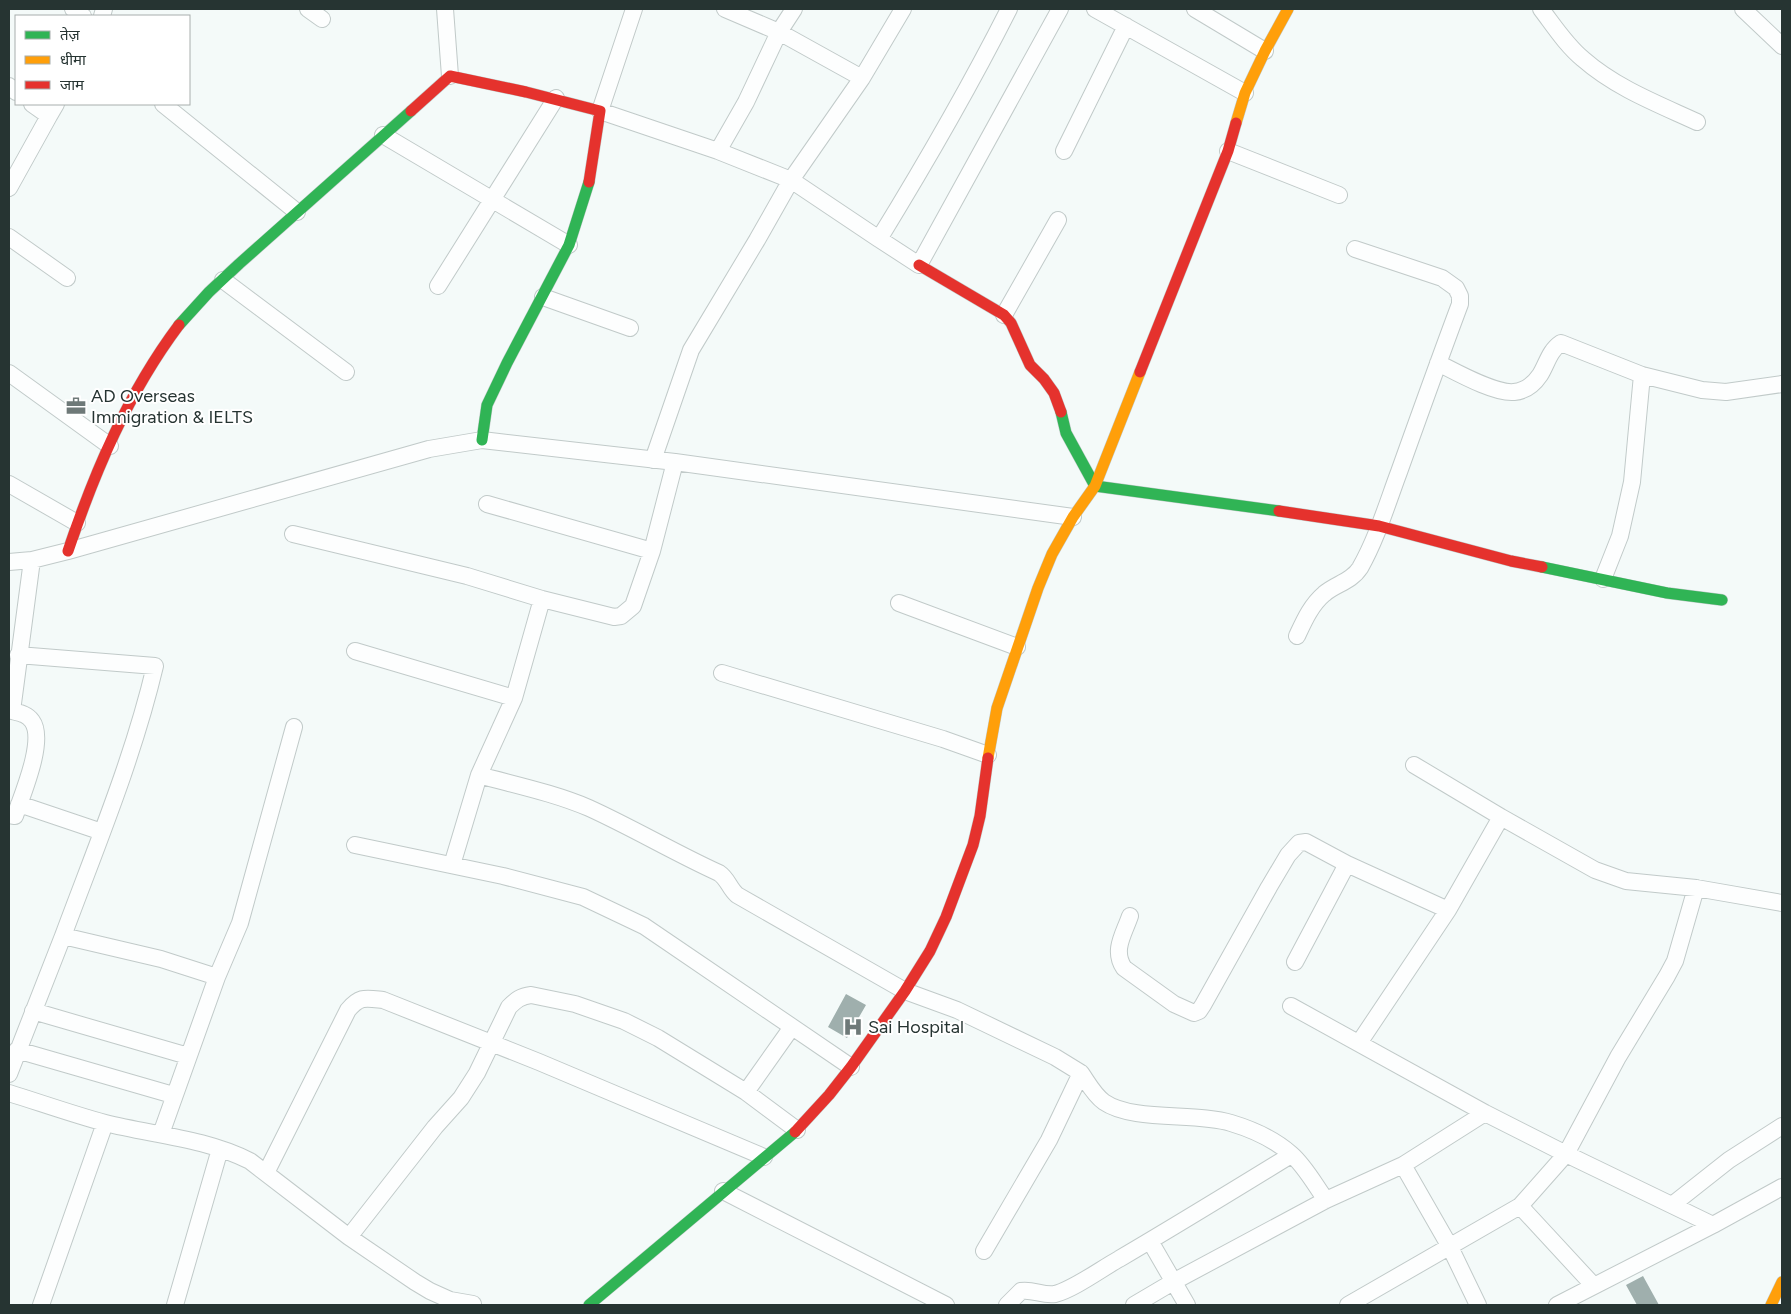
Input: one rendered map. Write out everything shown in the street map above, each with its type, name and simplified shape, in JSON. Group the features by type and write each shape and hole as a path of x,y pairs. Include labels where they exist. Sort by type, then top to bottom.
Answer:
{"main road":[{"path":"589,1305 797,1130 829,1095 851,1067 930,951 946,917 973,845 980,816 988,754 997,708 1017,647 1052,554 1073,517 1095,486 1228,151 1244,93 1264,51 1288,9"},
{"path":"68,552 77,523 127,410 151,366 182,322 234,268 450,76 556,98 600,111 588,189 569,245 487,405 482,440"},
{"path":"919,265 1004,315 1011,323 1030,365 1054,392 1066,434 1095,486"},
{"path":"1095,486 1257,507 1379,526 1511,560 1667,593 1722,600"},
{"path":"1770,1305 1782,1282"}],"street":[{"path":"308,9 322,19"},
{"path":"445,9 450,76"},
{"path":"634,9 600,111 718,151 791,180 919,265 1060,9"},
{"path":"725,9 779,32 862,78"},
{"path":"718,151 746,102 779,32 794,9"},
{"path":"653,460 691,350 758,240 791,180 862,78 903,9"},
{"path":"879,239 923,168 1010,9"},
{"path":"1095,9 1244,93"},
{"path":"1195,9 1264,51"},
{"path":"1541,9 1569,45 1599,73 1626,89 1698,122"},
{"path":"1743,9 1782,46"},
{"path":"1064,151 1126,26"},
{"path":"438,286 556,98"},
{"path":"9,188 52,110 35,105"},
{"path":"164,105 297,212"},
{"path":"384,135 569,245"},
{"path":"1228,151 1340,194"},
{"path":"1004,315 1058,220"},
{"path":"9,237 67,278"},
{"path":"1297,636 1311,609 1320,598 1356,574 1379,526 1460,304 1460,296 1456,288 1442,278 1355,249"},
{"path":"223,280 346,372"},
{"path":"543,298 630,328"},
{"path":"1438,363 1492,388 1514,392 1524,390 1539,377 1552,351 1561,343 1642,375 1702,390 1726,392 1782,384"},
{"path":"9,372 110,446"},
{"path":"1603,578 1620,536 1632,482 1642,375"},
{"path":"9,562 32,560 68,552 429,450 482,440 675,462 1073,517"},
{"path":"293,534 467,576 606,616 621,616 633,606 652,551 675,462"},
{"path":"9,484 77,523"},
{"path":"487,504 652,551"},
{"path":"32,560 10,711 25,714 32,720 37,732 37,745 13,816 102,832"},
{"path":"452,865 479,775 514,698 542,599"},
{"path":"899,603 1017,647"},
{"path":"355,651 514,698"},
{"path":"9,1074 102,832 145,708 155,666 18,655"},
{"path":"722,673 988,754"},
{"path":"161,1134 217,977 240,923 294,727"},
{"path":"1414,764 1501,817 1595,870 1626,881 1696,888 1782,903"},
{"path":"479,775 542,792 587,807 719,873 727,879 737,895 904,991 957,1010 1055,1057 1081,1073 1096,1094 1112,1107 1120,1110 1179,1117 1213,1118 1250,1130 1292,1155 1326,1200"},
{"path":"1359,1043 1448,910 1501,817"},
{"path":"1130,916 1118,951 1120,962 1124,968 1174,1004 1194,1013 1199,1011 1203,1005 1264,894 1294,847 1299,843 1306,842 1347,864 1448,910"},
{"path":"356,845 452,865 584,897 616,911 644,926 851,1067"},
{"path":"1295,962 1347,864"},
{"path":"1348,1305 1520,1206 1566,1154 1618,1057 1668,976 1696,888"},
{"path":"63,936 161,959 217,977"},
{"path":"349,1237 460,1098 477,1073 510,1007 516,1000 525,996 531,995 575,1004 624,1021 658,1038 746,1092 797,1130"},
{"path":"266,1173 331,1047 344,1017 348,1010 364,998 383,1000 491,1043 764,1158"},
{"path":"1291,1006 1485,1113 1713,1225"},
{"path":"33,1011 188,1056"},
{"path":"746,1092 792,1027"},
{"path":"17,1050 174,1095"},
{"path":"984,1251 1049,1140 1081,1073"},
{"path":"9,1093 106,1123 161,1134 235,1153 250,1161 349,1237 430,1291 450,1300 473,1304"},
{"path":"1134,1305 1326,1200 1403,1165 1485,1113"},
{"path":"41,1305 106,1123"},
{"path":"1672,1205 1729,1160 1782,1126"},
{"path":"174,1305 220,1149"},
{"path":"1007,1305 1021,1291 1031,1290 1047,1294 1060,1292 1150,1241 1292,1155"},
{"path":"1403,1165 1450,1247 1478,1305"},
{"path":"1557,1305 1713,1225 1782,1187"},
{"path":"723,1191 946,1305"},
{"path":"1520,1206 1594,1286"},
{"path":"1150,1241 1187,1305"}],"building":[{"path":"846,994 866,1005 847,1038 828,1027"},
{"path":"1643,1276 1659,1305 1637,1305 1626,1285"}],"traffic: fast":[{"path":"179,325 209,292 239,264 411,111"},
{"path":"482,440 487,405 569,245 589,182"},
{"path":"1061,412 1066,433 1095,486 1279,511"},
{"path":"1542,567 1667,593 1722,600"},
{"path":"589,1305 795,1132"}],"traffic: slow":[{"path":"1236,123 1245,93 1288,9"},
{"path":"988,758 997,708 1038,588 1052,554 1073,517 1095,486 1140,372"},
{"path":"1771,1305 1782,1282"}],"traffic: jam":[{"path":"411,111 450,76 526,92 600,111 589,182"},
{"path":"1140,372 1228,151 1236,123"},
{"path":"919,265 1004,315 1011,323 1030,365 1044,379 1054,393 1061,412"},
{"path":"68,551 78,521 114,434 144,378 179,325"},
{"path":"1279,511 1379,526 1511,561 1542,567"},
{"path":"795,1132 829,1095 851,1067 905,991 930,951 946,917 973,845 980,816 988,758"}],"place":[{"name":"AD Overseas Immigration & IELTS","path":"76,406"},
{"name":"Sai Hospital","path":"853,1027"}]}
